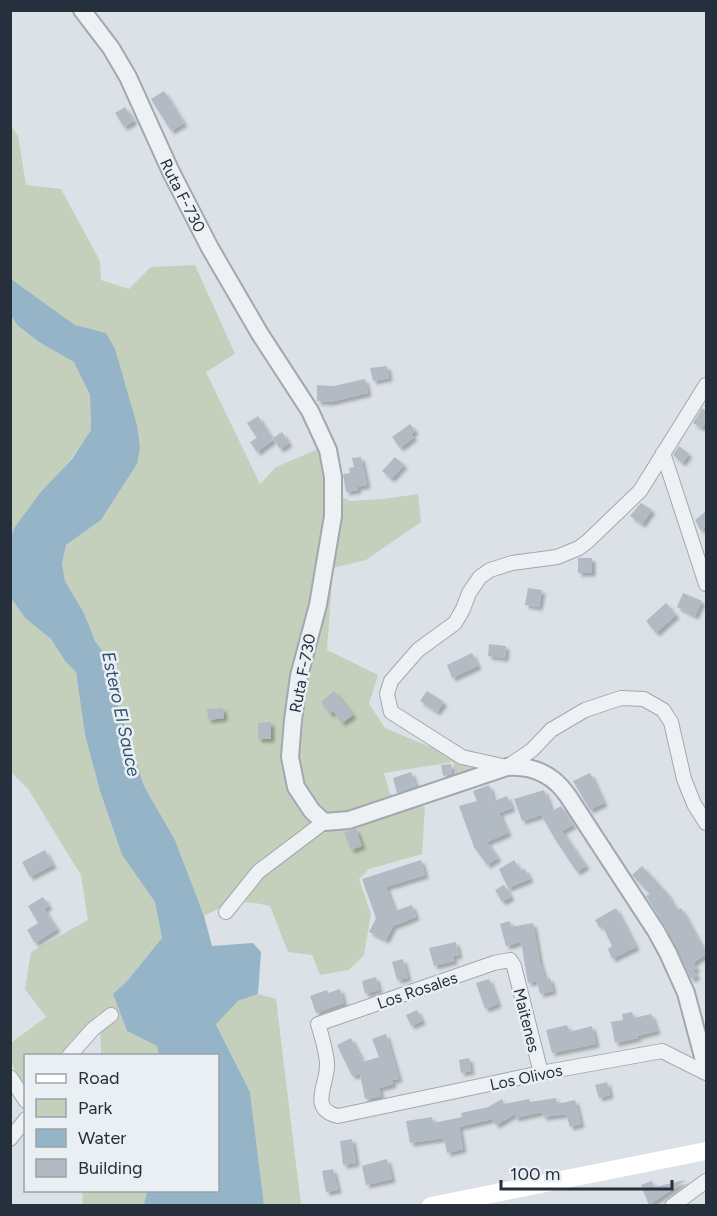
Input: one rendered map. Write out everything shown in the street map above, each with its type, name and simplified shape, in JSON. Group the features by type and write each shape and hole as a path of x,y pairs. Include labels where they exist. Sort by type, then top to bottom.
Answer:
{"main road":[{"path":"431,1206 706,1151"}],"street":[{"name":"Ruta F-730","path":"82,10 111,48 128,76 171,172 210,248 260,334 310,411 328,450 334,483 333,516 318,605 299,676 290,757 293,777 301,796 324,822"},
{"path":"706,385 640,491 597,533 579,548 557,557 512,563 496,568 480,577 469,593 455,623 418,650 391,681 387,694 391,712 462,757 507,767 527,767 544,773 557,783 568,796 668,953 691,1010 706,1068"},
{"path":"663,453 706,584"},
{"path":"226,912 258,872 324,822 349,820 507,767 532,750 551,730 585,711 621,698 644,699 663,710 671,722 684,779 694,804 706,823"},
{"name":"Los Rosales","path":"342,1116 329,1113 321,1101 321,1092 327,1080 328,1070 318,1024 494,963 510,960 514,966"},
{"name":"Maitenes","path":"514,966 541,1073"},
{"path":"71,1054 93,1029 111,1015"},
{"name":"Los Olivos","path":"342,1116 541,1073 662,1051 706,1074"},
{"path":"10,1077 24,1098"},
{"path":"10,1139 24,1122"},
{"path":"672,1206 706,1181"}],"green space":[{"path":"10,125 18,136 26,185 61,189 100,261 101,280 129,289 151,267 195,265 235,354 206,372 260,484 276,467 318,449 327,489 350,501 418,494 421,522 366,560 333,568 327,650 378,675 369,704 385,728 486,770 458,779 453,762 384,773 390,794 425,807 422,854 369,869 359,879 371,914 364,955 349,970 320,975 312,955 288,952 270,906 236,903 204,916 175,840 144,786 114,694 109,660 95,641 84,613 65,581 62,564 66,545 101,520 137,464 137,425 106,334 75,325 11,279"},
{"path":"11,315 17,325 39,342 74,361 90,395 91,431 15,527 11,537"},
{"path":"11,598 25,618 51,639 65,661 76,672 85,735 100,791 122,855 155,902 162,938 127,981 113,994 127,1031 158,1046 159,1054 101,1054 100,1012 71,1041 62,1054 24,1054 24,1091 11,1061 11,1043 46,1017 25,989 31,952 88,920 81,875 28,789 11,772"},
{"path":"258,994 276,999 301,1205 264,1205 250,1092 216,1023 238,1001"},
{"path":"82,1192 147,1192 144,1206 83,1205"}],"water":[{"path":"11,279 75,325 106,333 115,349 137,425 140,447 137,464 101,520 66,545 62,564 65,581 84,613 95,641 109,660 114,694 144,786 175,840 204,916 212,946 253,943 261,952 258,994 238,1001 216,1024 250,1092 264,1205 144,1205 147,1192 219,1192 219,1054 159,1054 157,1046 127,1031 113,994 127,981 162,938 155,902 122,855 100,791 85,735 76,672 65,661 51,639 25,618 11,598 11,537 15,527 40,493 72,459 91,430 90,395 74,362 39,342 17,325 11,315"}],"building":[{"path":"164,91 184,123 171,131 151,99"},
{"path":"125,107 134,121 124,127 115,113"},
{"path":"387,366 389,378 373,381 370,368"},
{"path":"365,379 368,393 330,402 317,401 317,385 334,386"},
{"path":"702,408 706,411 706,422 702,428 693,423"},
{"path":"258,416 273,440 257,452 250,442 257,438 247,423"},
{"path":"410,424 415,431 411,434 414,437 400,448 392,437"},
{"path":"282,432 289,443 280,449 273,438"},
{"path":"679,446 689,454 682,463 673,455"},
{"path":"361,457 367,485 357,487 358,490 346,492 343,474 350,473 349,468 354,467 352,458"},
{"path":"395,457 404,465 391,479 382,471"},
{"path":"641,503 652,510 642,524 630,516"},
{"path":"706,511 706,526 701,531 695,520"},
{"path":"578,558 592,558 592,573 578,573"},
{"path":"528,588 542,590 539,607 525,605"},
{"path":"683,593 702,601 695,616 677,607"},
{"path":"666,603 676,615 656,633 646,621"},
{"path":"489,644 506,646 505,658 488,656"},
{"path":"472,653 478,666 452,678 447,665"},
{"path":"334,691 353,715 342,723 333,711 330,714 321,702"},
{"path":"427,691 444,702 437,712 420,701"},
{"path":"223,708 224,718 208,720 207,709"},
{"path":"271,722 271,739 258,739 258,723"},
{"path":"451,764 452,774 443,776 441,765"},
{"path":"411,772 416,786 397,793 393,778"},
{"path":"590,773 604,803 590,810 573,781"},
{"path":"489,785 494,801 507,796 512,808 499,813 508,833 487,842 498,858 487,865 474,847 459,806 477,801 473,791"},
{"path":"544,790 552,811 561,806 573,825 562,831 586,866 577,872 541,815 522,821 514,799"},
{"path":"356,829 362,846 351,850 344,832"},
{"path":"45,850 53,865 30,877 22,862"},
{"path":"421,860 425,875 386,887 395,911 412,905 416,917 393,926 386,940 369,932 376,918 362,879"},
{"path":"514,860 520,870 525,869 530,879 508,888 499,869"},
{"path":"642,866 666,892 677,910 681,908 706,954 693,963 697,969 693,970 697,976 691,979 665,926 646,896 650,894 632,875"},
{"path":"504,885 511,897 502,902 495,890"},
{"path":"43,897 49,906 44,909 57,929 35,943 27,930 38,923 28,906"},
{"path":"616,908 636,947 612,959 608,949 612,946 602,925 599,927 595,920"},
{"path":"510,921 511,927 533,923 540,963 545,979 550,978 553,991 540,994 537,981 528,983 521,942 506,946 500,924"},
{"path":"456,942 459,955 453,956 454,961 434,966 429,948"},
{"path":"403,959 408,978 397,980 392,962"},
{"path":"376,977 379,990 365,994 362,981"},
{"path":"489,979 498,1004 485,1009 476,983"},
{"path":"340,989 344,1003 316,1013 310,996 327,990 328,993"},
{"path":"417,1010 422,1021 411,1026 406,1015"},
{"path":"632,1012 634,1018 651,1014 657,1031 615,1043 611,1022 623,1020 622,1014"},
{"path":"567,1025 569,1032 592,1026 596,1044 552,1053 546,1030"},
{"path":"386,1034 399,1079 392,1080 393,1084 379,1088 381,1096 365,1099 360,1074 352,1076 337,1045 351,1038 363,1062 379,1057 372,1039"},
{"path":"469,1058 471,1071 461,1073 459,1060"},
{"path":"607,1082 610,1095 599,1098 595,1085"},
{"path":"556,1098 557,1104 575,1100 581,1124 570,1127 566,1114 543,1117 542,1112 515,1118 515,1114 496,1125 492,1119 459,1127 463,1149 447,1153 444,1138 410,1143 406,1121 432,1117 433,1123 462,1117 461,1113 488,1107 502,1099 504,1104 529,1099 530,1102"},
{"path":"352,1139 356,1163 343,1165 340,1141"},
{"path":"387,1159 392,1179 366,1185 362,1166"},
{"path":"333,1169 338,1190 326,1192 322,1171"},
{"path":"686,1180 649,1205 641,1185 652,1181 654,1187"}],"water label":[{"name":"Estero El Sauce","path":"121,714"}]}
